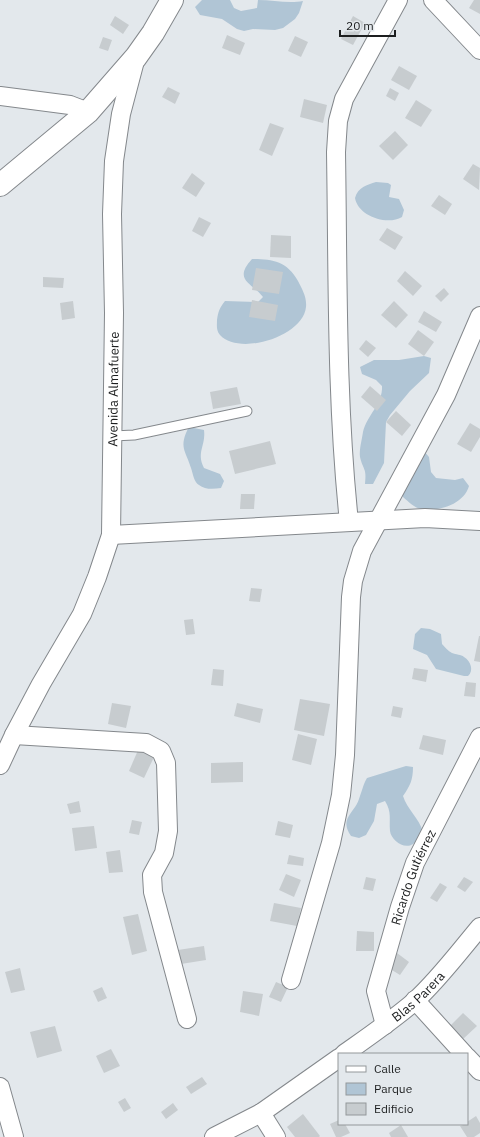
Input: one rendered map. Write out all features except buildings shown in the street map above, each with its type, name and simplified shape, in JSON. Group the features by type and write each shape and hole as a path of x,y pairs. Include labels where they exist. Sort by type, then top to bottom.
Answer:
{"street":[{"name":"Avenida Almafuerte","path":"0,765 14,735 82,614 97,577 111,535 114,313 112,214 114,161 122,114 136,57 154,33 172,0"},
{"path":"349,522 342,457 339,369 336,152 338,121 344,99 398,0"},
{"path":"433,0 480,50"},
{"path":"0,185 88,112 136,57"},
{"path":"0,96 70,105 88,112"},
{"path":"291,980 331,843 341,795 345,755 353,581 362,551 446,395 480,316"},
{"path":"111,535 425,518 480,521"},
{"path":"14,735 146,743 161,751 166,762 168,831 164,853 152,875 153,892 187,1019"},
{"name":"Ricardo Gutiérrez","path":"384,1026 376,991 414,863 480,737"},
{"name":"Blas Parera","path":"345,1053 384,1026 415,1000 438,977 480,927"},
{"path":"415,1000 463,1053"},
{"path":"468,1058 480,1071"},
{"path":"214,1137 261,1113 338,1059"},
{"path":"0,1087 14,1137"},
{"path":"261,1113 276,1137"}],"lane":[{"path":"113,436 134,435 247,411"}],"green space":[{"path":"202,0 230,0 234,8 241,11 257,8 258,0 287,2 303,1 299,13 295,19 283,28 275,30 253,29 244,31 237,29 222,19 200,15 195,7"},
{"path":"376,182 388,183 391,185 389,197 399,199 404,210 402,217 396,220 381,220 374,218 362,210 357,204 355,198 358,191 369,184"},
{"path":"252,259 278,262 289,269 294,274 303,290 306,300 306,307 302,318 294,327 282,335 269,340 241,344 229,341 220,335 217,330 217,320 218,314 225,301 258,302 263,297 249,284 244,276 244,272"},
{"path":"424,356 431,358 429,373 410,391 390,415 386,422 384,463 373,484 365,484 365,472 360,457 363,432 380,398 382,386 376,380 362,374 360,367 374,360 399,360"},
{"path":"189,427 204,430 204,440 201,453 202,462 204,468 220,474 224,481 221,488 204,488 197,484 183,444"},
{"path":"423,450 429,457 431,472 436,478 455,480 463,478 469,486 462,498 443,508 429,510 414,506 403,497 402,490"},
{"path":"421,628 430,629 441,634 442,644 447,649 452,653 461,655 470,663 470,674 468,676 464,676 436,669 427,655 413,649 415,634"},
{"path":"406,766 413,767 413,772 411,783 403,796 407,805 419,822 423,832 417,840 409,846 402,845 395,841 390,831 389,812 385,801 377,804 374,821 366,835 359,838 351,836 346,825 347,820 357,804 367,778"}]}
